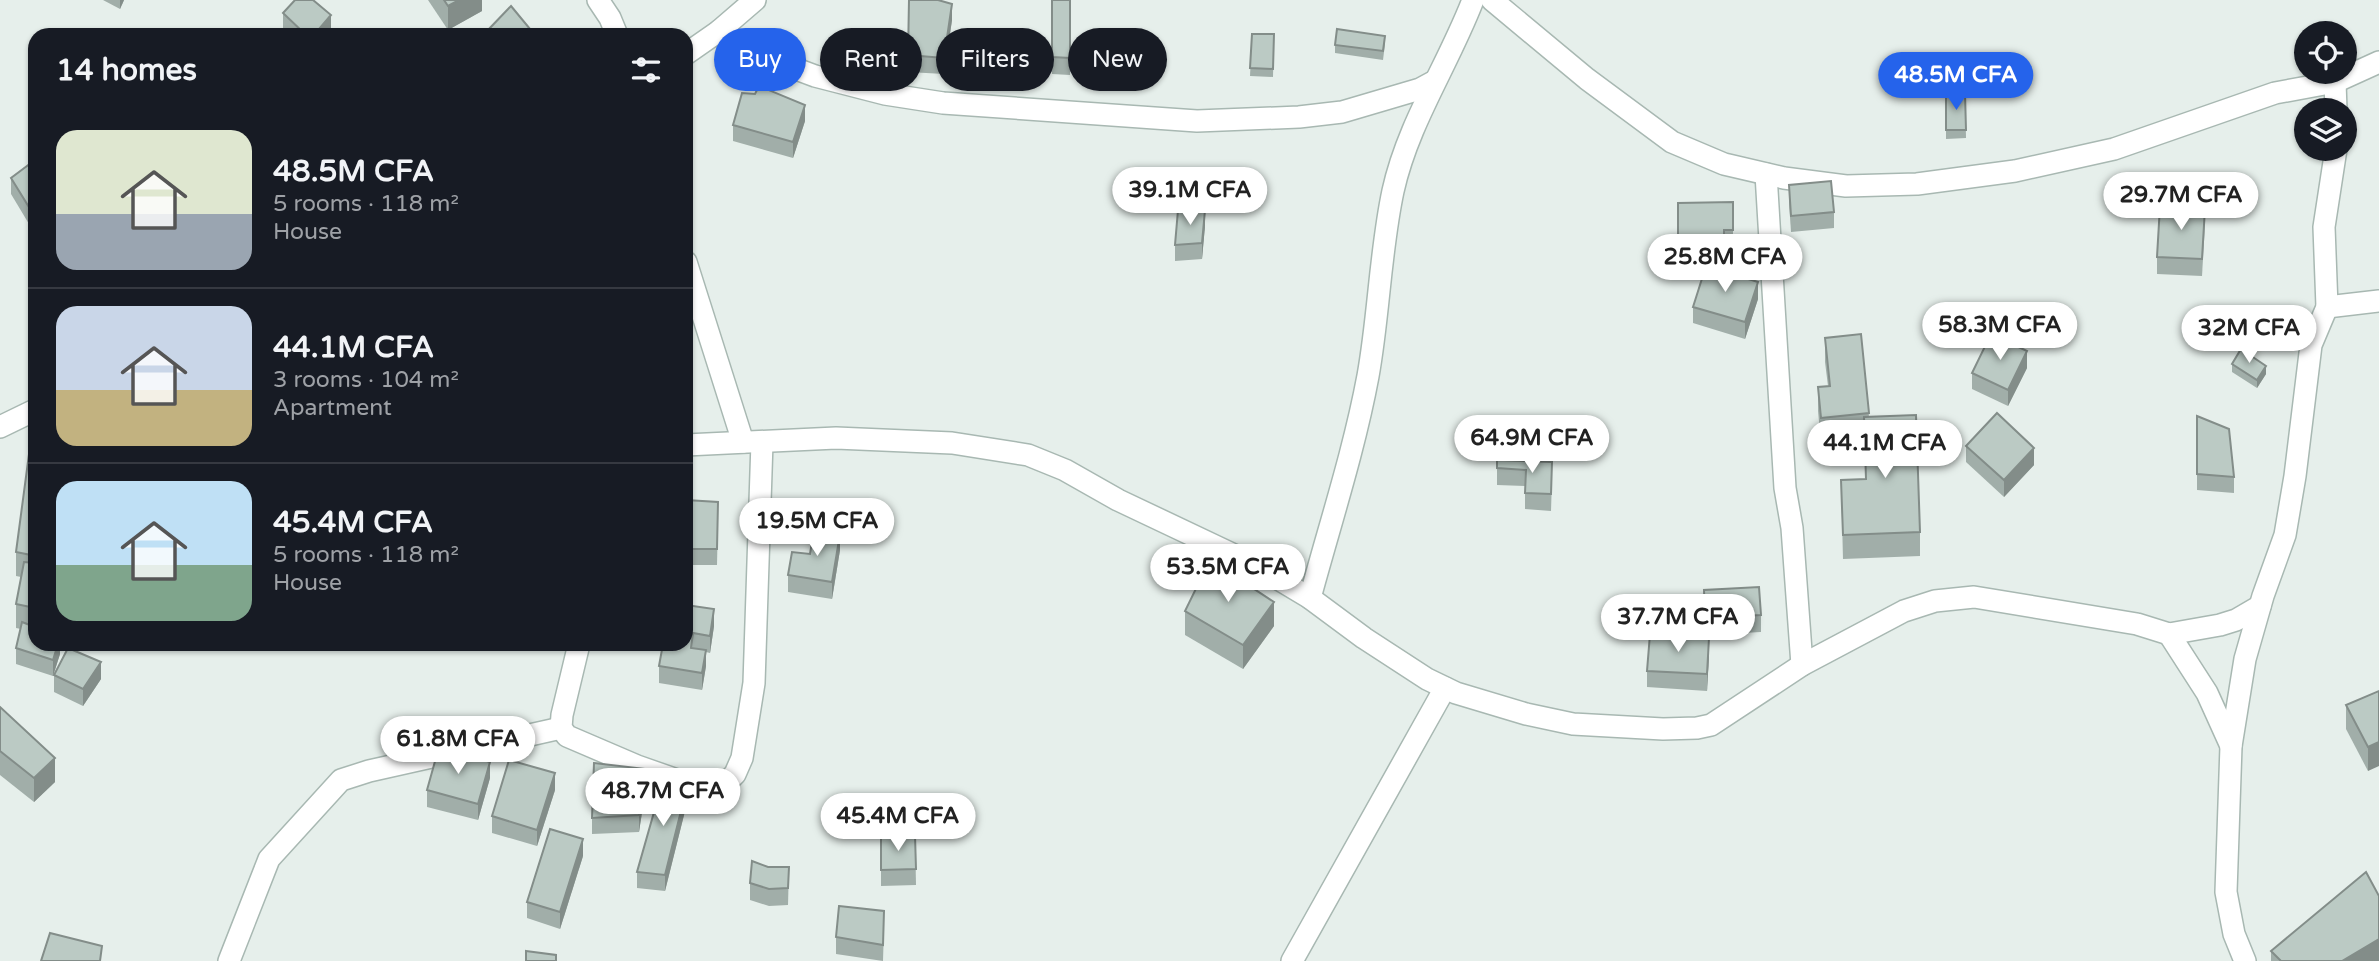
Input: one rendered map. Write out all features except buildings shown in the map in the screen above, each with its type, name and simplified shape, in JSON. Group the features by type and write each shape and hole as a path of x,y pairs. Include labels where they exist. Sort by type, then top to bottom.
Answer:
{"street":[{"path":"598,0 614,28"},
{"path":"722,28 755,0"},
{"path":"1310,598 1368,375 1393,191 1408,142 1433,82 1458,37 1473,0"},
{"path":"1492,0 1587,79 1672,142 1724,164 1766,174 1846,186 1917,184 2015,171 2114,149 2274,93 2324,84"},
{"path":"693,49 714,34"},
{"path":"2357,72 2379,62"},
{"path":"806,73 886,94 943,103 1197,121 1299,117 1342,112 1420,89 1433,82"},
{"path":"2245,961 2234,934 2226,892 2231,746 2245,659 2285,535 2311,345 2327,307 2324,227 2334,161"},
{"path":"1766,174 1785,488 1792,528 1802,665"},
{"path":"577,651 562,715 561,728 567,736 700,788 713,789 723,786 735,774 742,758 754,683 753,442 693,281"},
{"path":"2327,307 2379,301"},
{"path":"693,445 836,438 952,443 1028,455 1066,470 1118,500 1253,564 1310,598 1364,638 1445,688 1483,703 1573,724 1663,729 1711,725 1802,665 1904,611 1936,601 1974,597 2137,624 2169,634 2220,625 2236,620 2260,606"},
{"path":"2169,634 2207,693 2231,746"},
{"path":"1292,961 1445,688"},
{"path":"229,961 269,859 341,780 369,771 561,728"}]}
